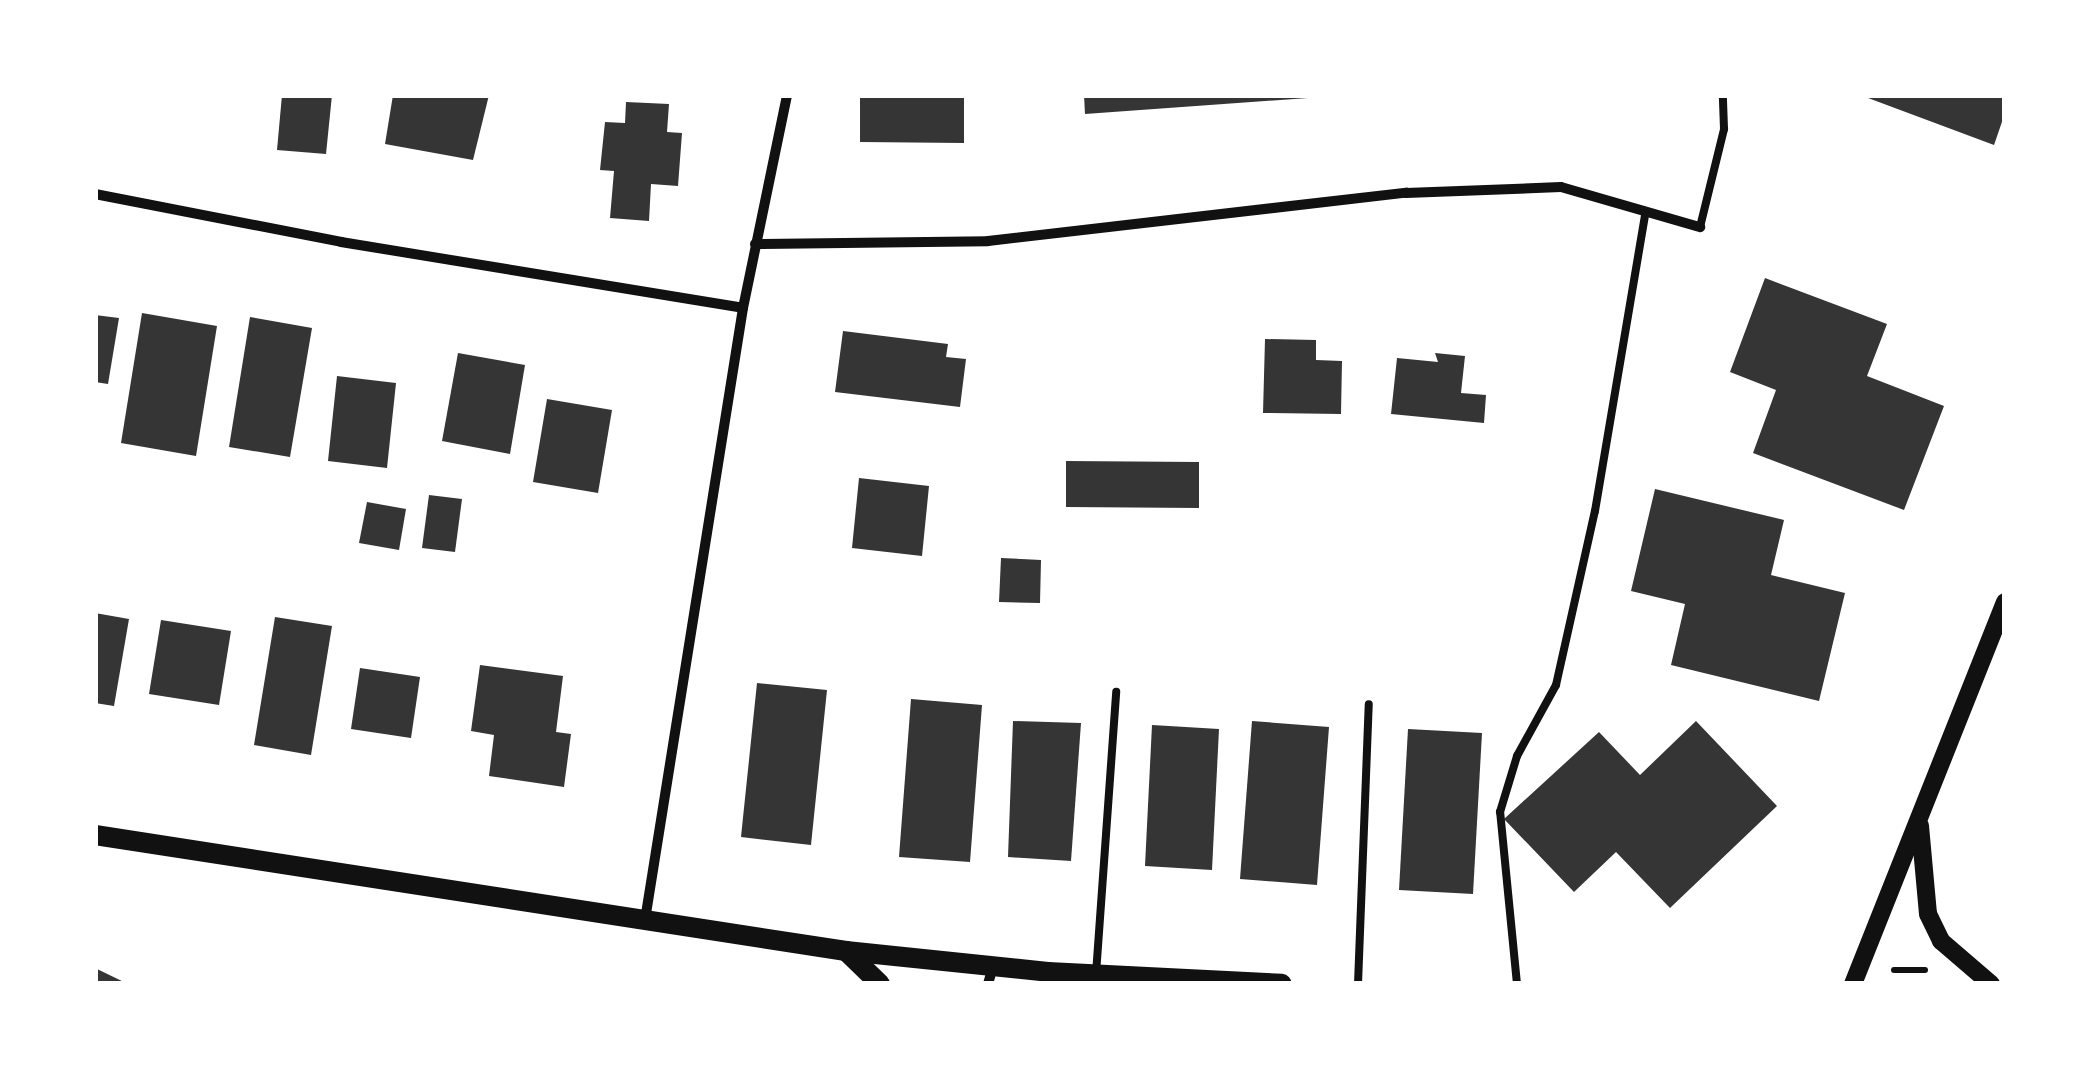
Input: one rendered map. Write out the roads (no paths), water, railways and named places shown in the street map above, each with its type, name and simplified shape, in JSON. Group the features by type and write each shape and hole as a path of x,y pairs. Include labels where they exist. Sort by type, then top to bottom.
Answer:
{"main road":[{"path":"95,835 990,976 1046,978 1096,974 1282,984"},
{"path":"846,951 880,984"}],"street":[{"path":"645,920 743,308 787,95"},
{"path":"755,244 988,241 1406,193 1561,187 1700,227"},
{"path":"95,194 743,308"},
{"path":"1853,984 2005,602"},
{"path":"1920,816 1928,914 1942,941 1991,984"}],"lane":[{"path":"1700,227 1724,128 1724,95"},
{"path":"1517,984 1500,812 1517,756 1556,685 1595,511 1646,212"},
{"path":"1096,974 1116,692"},
{"path":"1358,984 1370,704"}]}
